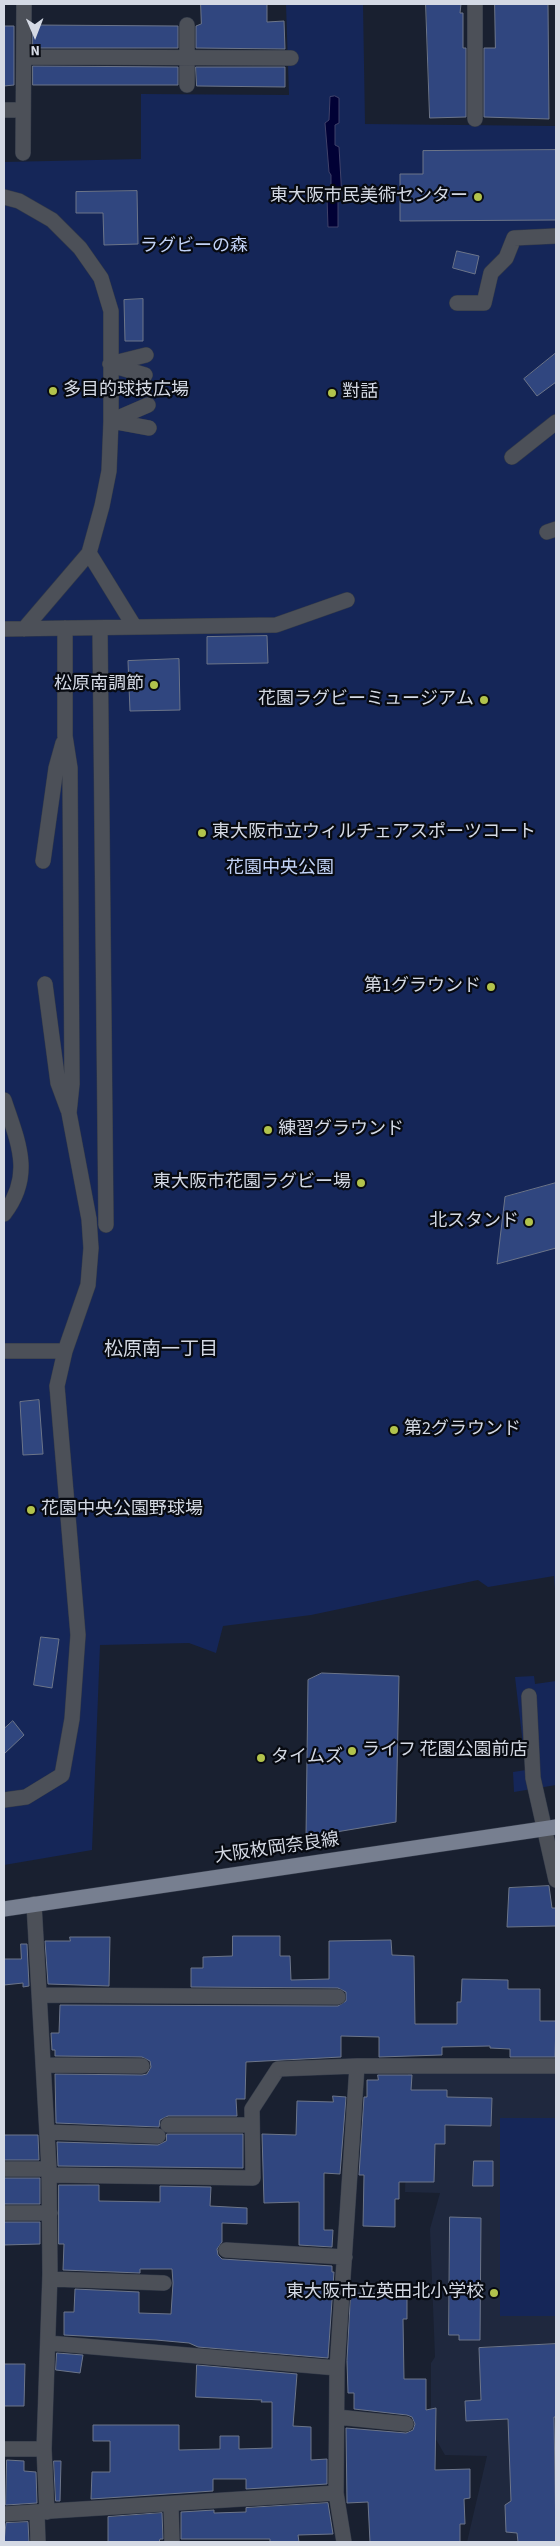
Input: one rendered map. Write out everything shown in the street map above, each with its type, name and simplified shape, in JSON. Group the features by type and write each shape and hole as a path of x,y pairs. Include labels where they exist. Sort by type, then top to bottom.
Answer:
{"main road":[{"name":"大阪枚岡奈良線","path":"4,1909 550,1828"}],"street":[{"path":"23,153 24,4"},
{"path":"475,4 475,119"},
{"path":"187,25 187,85"},
{"path":"25,57 290,58"},
{"path":"4,110 23,110"},
{"path":"4,197 19,201 52,220 80,248 101,278 111,311 112,421 109,471 102,506 89,553 24,629"},
{"path":"457,303 484,303 491,273 506,258 514,238 556,236"},
{"path":"110,364 146,355"},
{"path":"110,364 145,376"},
{"path":"112,421 148,405"},
{"path":"112,421 149,428"},
{"path":"512,458 556,422"},
{"path":"89,553 134,626"},
{"path":"4,629 276,625 347,600"},
{"path":"65,628 65,736 70,778 72,1084 69,1113"},
{"path":"100,628 106,1225"},
{"path":"43,861 56,768 65,736"},
{"path":"4,1800 26,1797 62,1776 72,1719 78,1635 57,1386 65,1351 88,1286 91,1248 89,1219 69,1113 58,1083 45,984"},
{"path":"4,1100 20,1152 22,1181 12,1203 4,1214"},
{"path":"4,1352 65,1351"},
{"path":"529,1696 533,1778 550,1828 556,1880"},
{"path":"34,1904 44,2065 50,2213 50,2279 42,2512 38,2542"},
{"path":"40,1995 338,1997"},
{"path":"44,2065 142,2066"},
{"path":"344,2542 336,2492 337,2368 357,2066"},
{"path":"4,2169 253,2178 252,2109 278,2069 357,2066 556,2066"},
{"path":"47,2132 163,2130 252,2125"},
{"path":"4,2213 50,2213"},
{"path":"226,2250 344,2257"},
{"path":"50,2279 164,2283"},
{"path":"48,2343 337,2368"},
{"path":"337,2417 406,2424"},
{"path":"4,2449 44,2449"},
{"path":"4,2514 336,2492"},
{"path":"172,2504 172,2542"}],"shaded area":[{"path":"335,96 339,98 339,123 335,125 335,145 339,147 342,198 338,200 338,227 328,227 327,198 331,195 331,175 329,172 325,123 329,120 330,97"},
{"name":"東大阪市立英田北小学校","path":"556,2071 556,2542 467,2542 487,2456 445,2455 431,2431 431,2363 435,2357 430,2229 440,2193 405,2192 408,2072"}],"green space":[{"name":"花園中央公園","path":"286,4 363,4 365,124 556,126 556,1602 554,1576 488,1587 478,1580 311,1615 223,1626 216,1653 189,1643 100,1645 92,1850 4,1865 4,162 141,159 141,94 289,95"},
{"path":"534,1676 535,1684 556,1681 556,1785 514,1792 513,1772 526,1770 515,1677"},
{"path":"500,2118 556,2118 556,2316 500,2316"}],"building":[{"path":"201,4 267,4 267,22 284,21 285,49 196,48 196,26 201,24"},
{"path":"426,4 461,4 460,13 463,13 463,48 466,48 466,117 430,118"},
{"path":"495,4 548,4 549,119 484,117 484,48 495,48"},
{"path":"33,25 178,26 178,48 33,48"},
{"path":"4,26 14,26 14,85 4,86"},
{"path":"33,66 178,67 178,85 33,85"},
{"path":"196,67 285,67 285,87 197,86"},
{"name":"東大阪市民美術センター","path":"556,150 556,220 400,221 400,174 423,174 423,151"},
{"path":"137,191 138,244 104,245 103,213 76,213 76,192"},
{"path":"457,251 479,256 475,274 453,268"},
{"path":"143,299 143,341 125,341 124,300"},
{"path":"556,353 556,382 537,396 524,379"},
{"path":"267,636 268,663 207,664 207,637"},
{"name":"松原南調節","path":"179,659 180,710 130,711 128,661"},
{"name":"北スタンド","path":"556,1183 556,1248 497,1264 505,1197"},
{"path":"39,1400 43,1454 23,1455 20,1402"},
{"path":"41,1637 59,1639 52,1688 34,1685"},
{"name":"ライフ 花園公園前店","path":"322,1673 399,1676 396,1822 306,1837 308,1680"},
{"path":"13,1721 24,1735 4,1754 4,1729"},
{"path":"549,1886 552,1908 556,1908 556,1926 507,1927 509,1888"},
{"path":"233,1936 280,1936 280,1956 290,1956 291,1980 329,1979 329,1941 391,1940 392,1955 414,1956 415,2024 457,2024 457,2002 461,2002 462,1979 508,1980 508,1989 540,1989 540,2021 556,2021 555,2057 510,2057 510,2049 490,2048 490,2046 442,2047 442,2055 379,2057 379,2037 341,2036 341,2057 246,2062 245,2099 236,2099 237,2116 168,2116 160,2120 159,2127 56,2123 55,2074 142,2075 147,2074 151,2067 150,2061 142,2057 55,2056 55,2050 52,2050 51,2033 59,2033 60,2005 338,2006 346,2001 346,1992 338,1988 191,1987 191,1968 203,1968 203,1957 232,1956"},
{"path":"70,1937 110,1937 109,1986 48,1984 45,1941 70,1941"},
{"path":"21,1944 27,1944 29,1986 23,1987 23,1983 4,1985 4,1959 21,1959"},
{"path":"378,2075 412,2075 411,2090 447,2090 447,2097 492,2098 491,2126 445,2125 445,2144 435,2144 434,2182 399,2182 399,2199 395,2199 395,2227 363,2226 364,2175 359,2175 364,2097 367,2097 367,2080 378,2080"},
{"path":"333,2096 346,2097 340,2174 324,2173 324,2230 333,2230 332,2247 299,2245 299,2202 264,2203 262,2134 296,2135 297,2101 333,2102"},
{"path":"167,2134 243,2134 243,2168 58,2166 57,2142 158,2145 166,2141"},
{"path":"4,2135 38,2135 39,2160 4,2160"},
{"path":"474,2161 493,2161 493,2186 473,2186"},
{"path":"4,2178 40,2178 40,2204 4,2204"},
{"path":"59,2185 99,2185 99,2201 160,2202 160,2186 211,2187 210,2206 247,2208 247,2224 222,2223 222,2242 217,2249 218,2255 222,2259 332,2266 332,2272 334,2272 328,2358 198,2347 189,2343 156,2340 64,2335 64,2312 74,2312 75,2289 139,2292 139,2313 171,2314 173,2283 172,2269 140,2269 140,2273 63,2270 64,2244 59,2244"},
{"path":"450,2217 481,2218 480,2340 459,2340 459,2335 449,2335"},
{"path":"4,2222 40,2222 40,2244 4,2245"},
{"path":"351,2293 407,2294 407,2319 403,2319 404,2379 426,2379 426,2410 436,2408 435,2470 470,2469 470,2498 464,2499 465,2524 460,2524 460,2542 370,2542 368,2502 347,2503 346,2428 406,2433 413,2430 415,2424 412,2417 407,2415 354,2409 354,2393 348,2393 347,2361"},
{"path":"556,2344 556,2417 554,2417 556,2542 518,2542 517,2533 506,2532 505,2505 511,2501 508,2419 466,2421 465,2401 481,2400 479,2348"},
{"path":"57,2353 83,2355 80,2373 56,2370"},
{"path":"4,2364 25,2364 24,2406 4,2406"},
{"path":"197,2365 297,2374 293,2426 311,2427 311,2460 327,2459 327,2484 246,2489 246,2479 213,2479 213,2491 91,2499 92,2472 110,2472 110,2441 93,2441 93,2425 179,2425 179,2450 220,2449 220,2436 239,2436 239,2449 272,2448 272,2402 196,2397"},
{"path":"7,2460 24,2461 24,2471 36,2472 37,2503 6,2505"},
{"path":"54,2461 61,2461 60,2501 56,2501"},
{"path":"328,2503 333,2534 298,2535 299,2542 270,2542 270,2539 181,2539 181,2512 214,2510 214,2513 246,2512 246,2508"},
{"path":"162,2513 163,2539 160,2539 159,2542 108,2542 108,2517"},
{"path":"28,2522 29,2542 4,2542 6,2523"}],"place":[{"name":"東大阪市民美術センター","path":"478,197"},
{"name":"多目的球技広場","path":"53,391"},
{"name":"對話","path":"332,393"},
{"name":"松原南調節","path":"154,685"},
{"name":"花園ラグビーミュージアム","path":"484,700"},
{"name":"東大阪市立ウィルチェアスポーツコート","path":"202,833"},
{"name":"第1グラウンド","path":"491,987"},
{"name":"練習グラウンド","path":"268,1130"},
{"name":"東大阪市花園ラグビー場","path":"361,1183"},
{"name":"北スタンド","path":"529,1222"},
{"name":"第2グラウンド","path":"394,1430"},
{"name":"花園中央公園野球場","path":"31,1510"},
{"name":"ライフ 花園公園前店","path":"352,1751"},
{"name":"タイムズ","path":"261,1758"},
{"name":"東大阪市立英田北小学校","path":"494,2293"}],"district":[{"name":"松原南一丁目","path":"161,1351"}],"park label":[{"name":"ラグビーの森","path":"194,247"}]}
